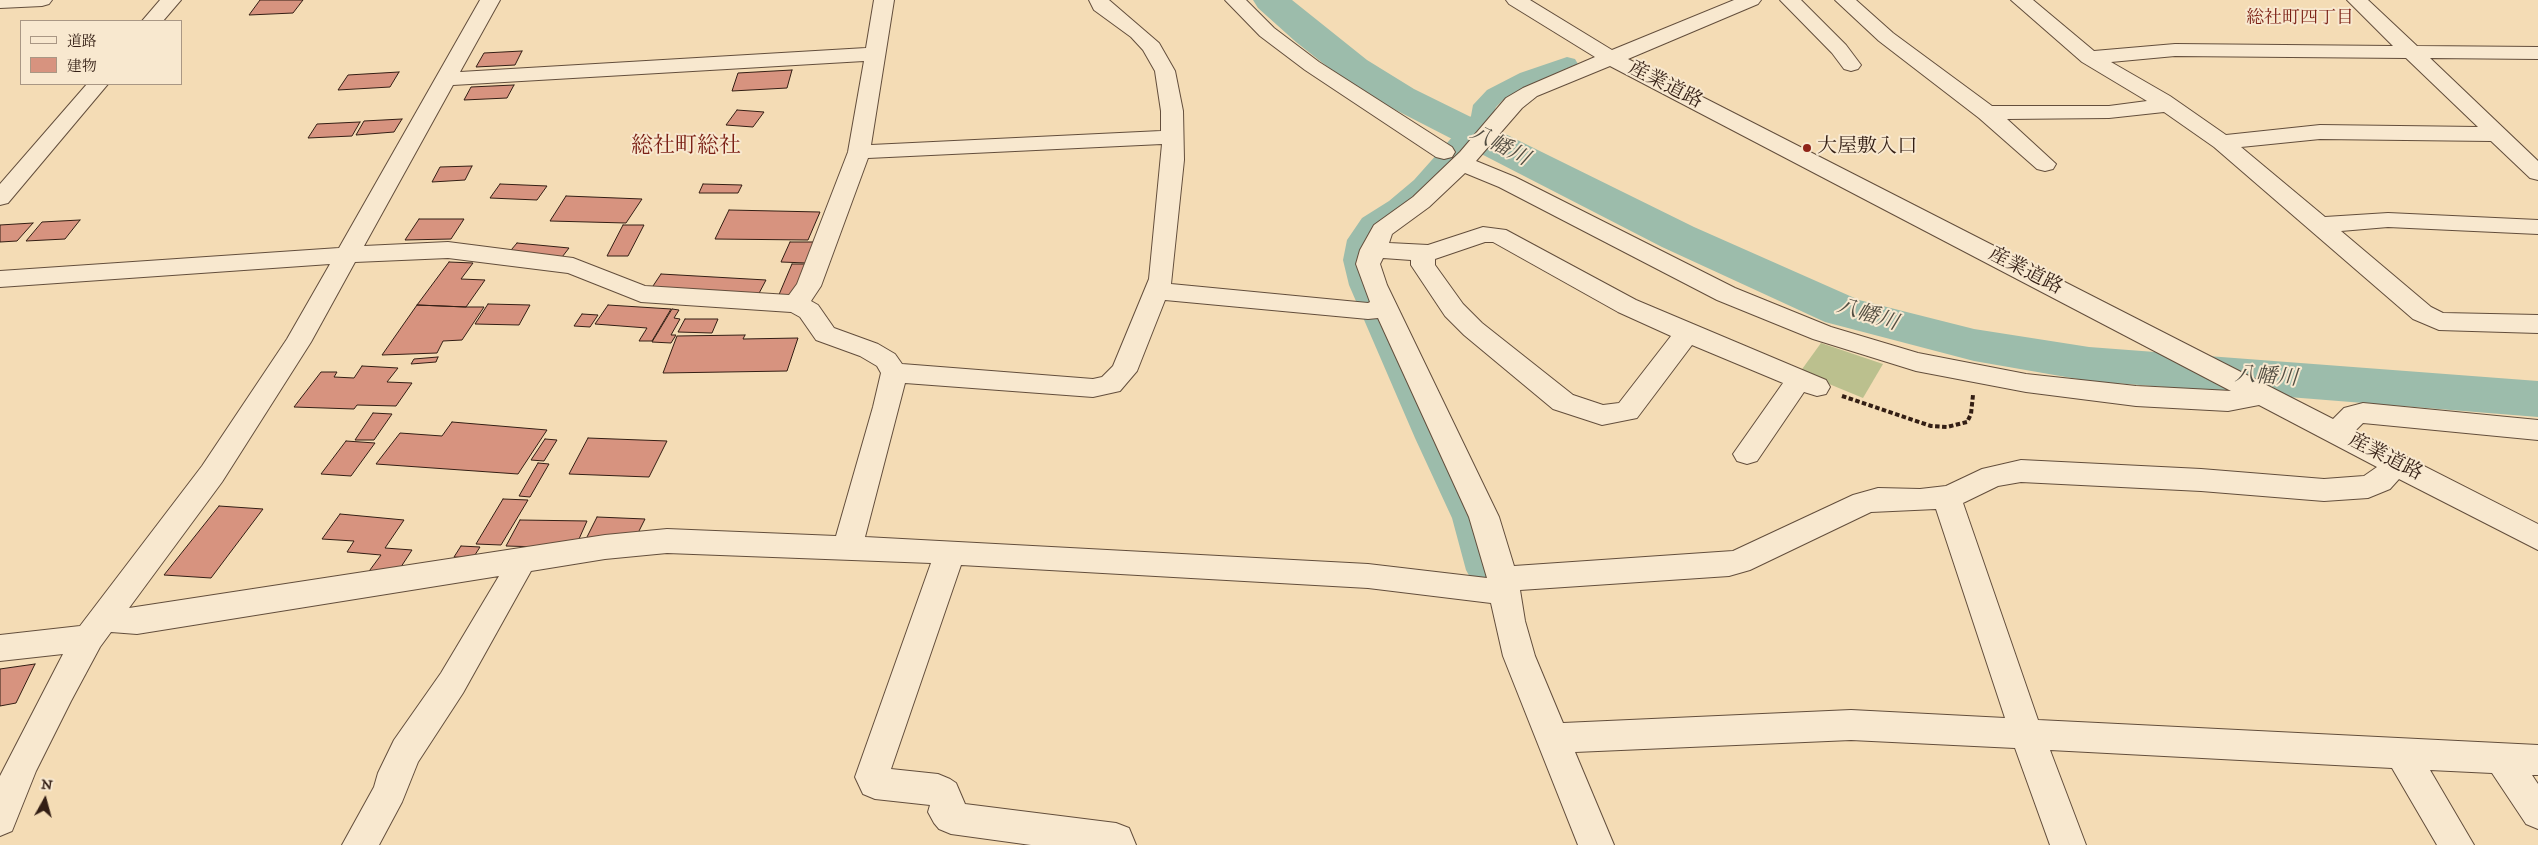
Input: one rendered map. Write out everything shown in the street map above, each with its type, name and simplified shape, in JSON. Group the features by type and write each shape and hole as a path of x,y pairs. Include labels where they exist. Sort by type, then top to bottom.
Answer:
{"street":[{"path":"0,2 42,0"},
{"path":"153,20 171,0"},
{"path":"0,820 20,769 58,691 96,628 243,429 298,342 490,0"},
{"path":"796,304 809,286 859,152 884,0"},
{"path":"894,373 1093,388 1111,384 1124,371 1158,291 1164,259 1173,160 1173,137 1169,88 1161,62 1148,40 1102,6 1098,0"},
{"path":"1235,0 1267,32 1312,66 1458,157 1726,294 1787,320 1843,340 1916,362 2026,382 2136,396 2228,401 2248,400 2262,395"},
{"name":"産業道路","path":"1516,0 1609,57 2538,538"},
{"path":"1596,845 1519,656 1503,585 1484,517 1386,308 1368,264 1372,250 1382,230 1421,202 1458,157 1495,126 1514,103 1530,92 1609,57 1751,0"},
{"path":"1790,0 1840,49 1851,65"},
{"path":"1846,0 1893,42 1987,113 2045,164"},
{"path":"2021,0 2089,58 2168,105 2222,142 2422,313 2439,321 2538,324"},
{"path":"2357,0 2538,173"},
{"path":"2089,58 2165,50 2412,52 2533,57"},
{"path":"445,79 876,54"},
{"path":"0,198 97,85"},
{"path":"1987,113 2109,112 2168,105"},
{"path":"2222,142 2320,132 2497,134"},
{"path":"859,152 1173,137"},
{"path":"2319,224 2388,220 2538,228"},
{"path":"1372,250 1423,253 1437,251 1483,234 1505,237 1627,306 1808,384 1746,454"},
{"path":"0,279 427,250 468,251 573,266 641,294 796,304 809,312 825,334 869,350 886,360 894,373 885,416 847,548"},
{"path":"1423,253 1423,266 1454,310 1473,329 1564,402 1602,415 1627,411 1687,333"},
{"path":"1158,291 1368,311 1386,308"},
{"path":"2336,433 2354,415 2363,413 2538,430"},
{"path":"0,648 64,639 96,628 137,620 605,547 667,541 950,552 1503,585 1739,562 1863,503 1878,499 1944,498 1966,491 1992,477 2032,470 2231,481 2307,489 2360,487 2380,481 2388,474 2394,463"},
{"path":"1944,498 1950,506 2026,732 2068,845"},
{"path":"950,552 874,767 872,777 875,783 938,790 944,794 948,801 946,812 951,818 1116,840 1118,845"},
{"path":"360,845 390,791 395,773 406,751 452,683 516,573 516,561"},
{"path":"1551,738 1851,725 2026,732 2538,760"},
{"path":"2401,752 2456,845"},
{"path":"2501,758 2538,813"}],"path":[{"path":"1808,384 1931,426 1958,426 1967,422 1971,414 1976,372"}],"green space":[{"path":"1821,343 1883,364 1863,398 1800,372"}],"building":[{"path":"260,0 303,0 293,13 249,15"},
{"path":"522,51 515,65 476,67 484,53"},
{"path":"792,70 787,88 732,91 738,73"},
{"path":"399,72 390,87 338,90 348,75"},
{"path":"514,85 507,98 464,100 471,87"},
{"path":"737,110 764,112 753,127 726,125"},
{"path":"402,119 394,132 356,135 364,121"},
{"path":"360,122 352,136 308,138 317,124"},
{"path":"472,166 465,180 432,182 440,167"},
{"path":"500,184 547,186 537,200 490,198"},
{"path":"703,184 742,185 738,193 699,193"},
{"path":"566,196 642,199 626,223 550,221"},
{"path":"729,210 820,212 808,240 715,239"},
{"path":"419,219 464,219 451,239 405,240"},
{"path":"80,220 65,239 26,241 42,222"},
{"path":"33,223 17,241 0,242 0,225"},
{"path":"623,225 644,225 628,256 607,256"},
{"path":"790,242 816,242 807,263 781,262"},
{"path":"517,243 569,248 559,261 506,256"},
{"path":"449,262 473,263 461,279 485,280 466,307 417,305"},
{"path":"792,264 807,264 794,297 778,297"},
{"path":"661,274 766,280 756,299 649,292"},
{"path":"488,304 530,305 519,325 475,324"},
{"path":"417,305 484,307 462,340 443,341 437,353 382,355"},
{"path":"608,305 671,309 652,341 639,341 647,328 595,324"},
{"path":"672,309 679,310 674,318 680,319 671,335 676,335 671,343 652,342"},
{"path":"582,314 598,315 590,327 574,326"},
{"path":"685,319 718,319 712,333 678,332"},
{"path":"745,335 743,339 798,338 787,371 663,373 677,336"},
{"path":"438,357 436,362 411,364 414,359"},
{"path":"362,366 398,368 387,382 412,383 396,406 357,405 354,409 294,407 321,372 337,372 334,377 354,378"},
{"path":"373,413 392,414 374,440 355,440"},
{"path":"452,422 547,430 518,474 376,464 400,433 442,436"},
{"path":"588,438 667,441 649,477 569,474"},
{"path":"545,439 557,440 544,461 531,460"},
{"path":"346,441 375,443 351,476 321,474"},
{"path":"538,463 549,464 530,497 519,496"},
{"path":"503,499 528,500 501,545 476,544"},
{"path":"219,506 263,509 211,578 164,575"},
{"path":"340,514 404,520 385,548 412,550 395,576 367,574 381,555 347,552 354,541 322,539"},
{"path":"597,517 645,519 634,541 586,539"},
{"path":"520,520 587,521 575,548 506,546"},
{"path":"461,546 480,547 473,558 454,557"},
{"path":"35,664 16,703 0,706 0,669"}],"waterway":[{"name":"八幡川","path":"1271,0 1309,34 1353,68 1400,97 1678,237 1842,311 1974,345 2089,364 2538,399"},
{"path":"1483,570 1468,518 1430,438 1363,285 1356,260 1360,240 1371,224 1398,206 1423,185 1482,118 1485,105 1495,95 1528,78 1567,64"}],"place":[{"name":"大屋敷入口","path":"1807,148"}],"district":[{"name":"総社町四丁目","path":"2300,19"},
{"name":"総社町総社","path":"686,147"}]}
